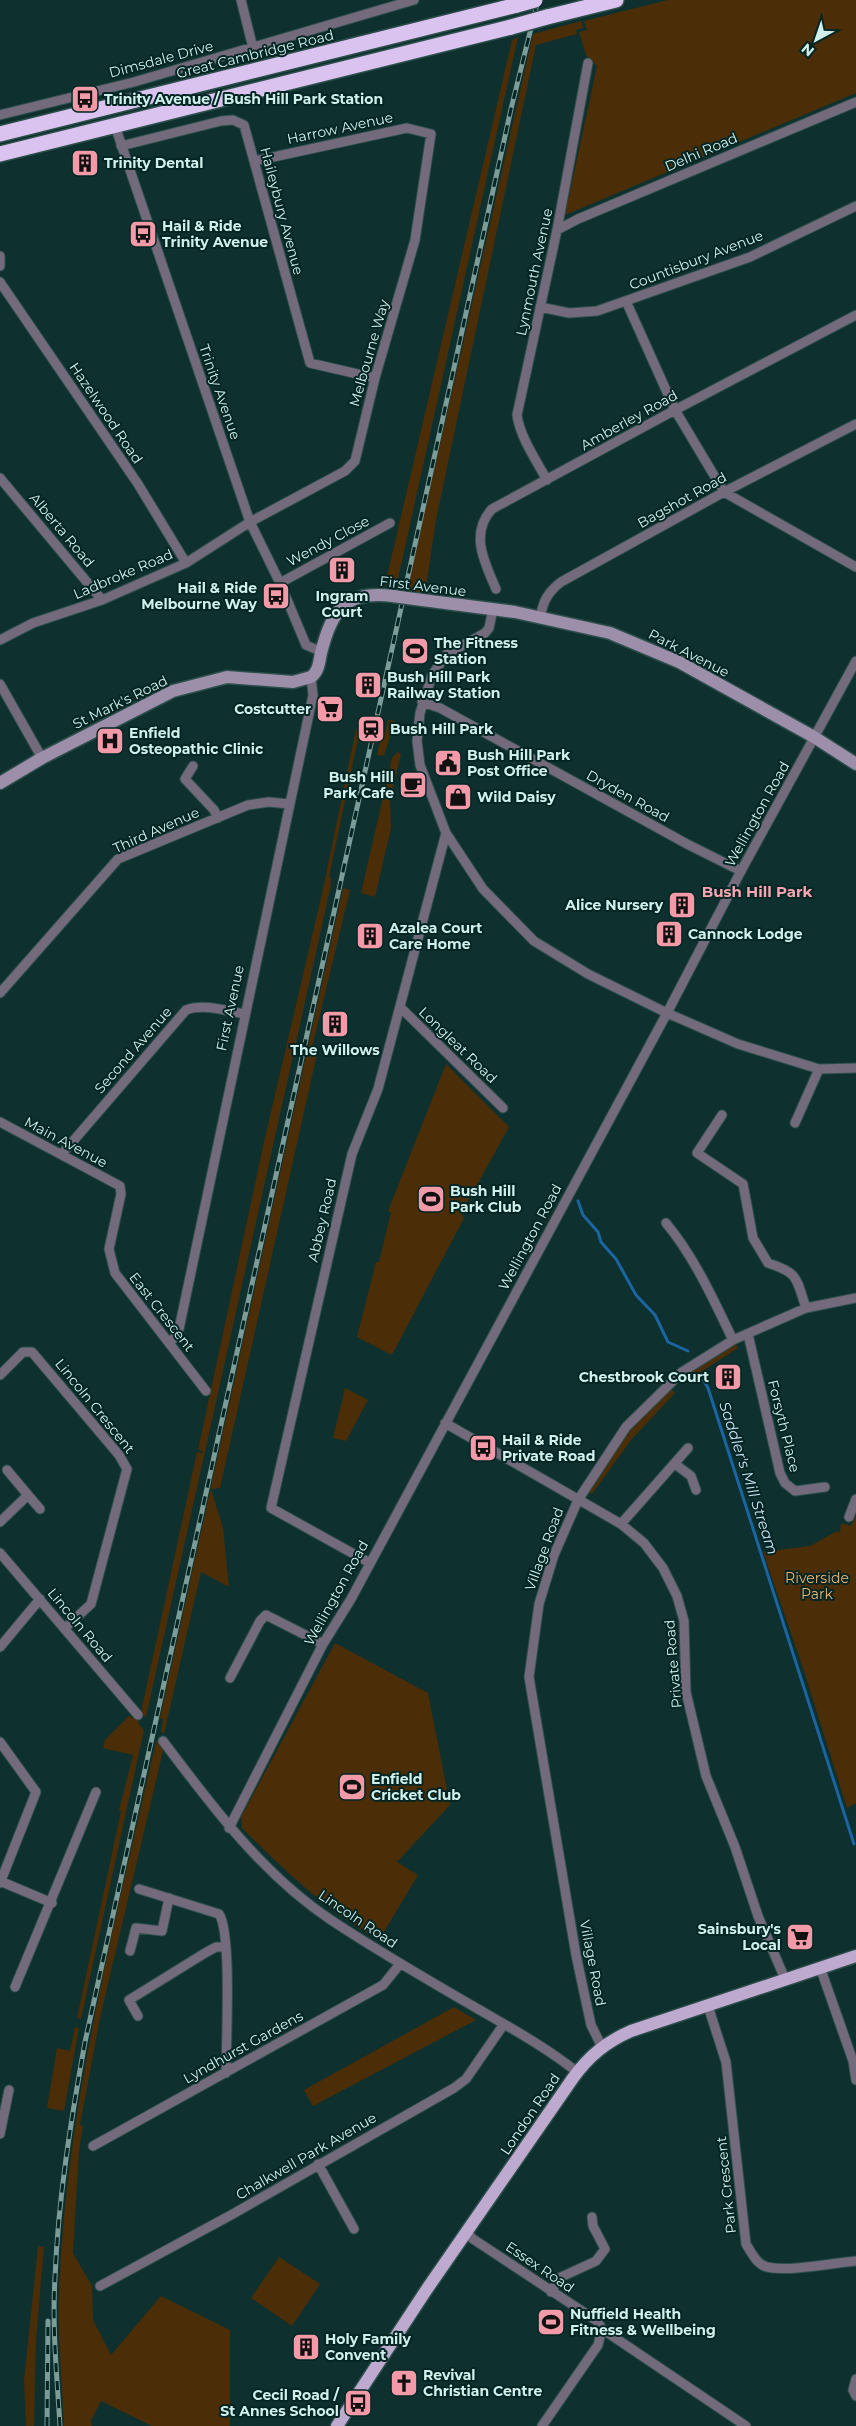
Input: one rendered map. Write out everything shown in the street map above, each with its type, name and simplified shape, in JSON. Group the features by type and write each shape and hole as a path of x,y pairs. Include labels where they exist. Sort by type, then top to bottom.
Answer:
{"highway":[{"name":"Great Cambridge Road","path":"0,134 535,0"},
{"path":"0,154 616,0"},
{"path":"51,122 103,116 114,120 115,126"}],"main road":[{"name":"London Road","path":"337,2426 577,2072 602,2047 631,2032 856,1956"}],"street":[{"path":"240,0 253,48"},
{"name":"Dimsdale Drive","path":"0,116 134,82 414,0"},
{"name":"Lynmouth Avenue","path":"547,480 529,446 517,415 558,230 588,63"},
{"name":"Delhi Road","path":"558,230 578,219 856,102"},
{"name":"Haileybury Avenue","path":"122,146 233,120 240,122 246,128 310,363 374,378"},
{"name":"Trinity Avenue","path":"115,126 250,522 280,583 306,645 322,652"},
{"name":"Harrow Avenue","path":"255,160 407,128 431,134"},
{"name":"Melbourne Way","path":"250,522 351,466 355,461 374,378 416,240 431,134"},
{"name":"Countisbury Avenue","path":"540,308 568,313 597,312 750,257 856,206"},
{"path":"0,256 0,266"},
{"name":"Hazelwood Road","path":"0,282 138,484 186,563"},
{"path":"626,301 675,410 724,492 856,566"},
{"name":"Amberley Road","path":"496,589 484,561 480,542 480,527 492,509 856,315"},
{"name":"Bagshot Road","path":"540,618 543,602 548,594 561,582 724,492 856,424"},
{"name":"Alberta Road","path":"0,478 102,600"},
{"name":"Ladbroke Road","path":"0,640 33,624 102,600 186,563 250,522"},
{"name":"Wendy Close","path":"280,583 390,523"},
{"name":"First Avenue","path":"169,1343 175,1337 178,1329 313,695 311,677 318,669 329,624 347,603 362,595 393,596 493,609"},
{"path":"493,609 489,628 485,633 454,650 440,662 432,675 422,702 417,741 420,765 446,834 483,889 534,941 588,974 668,1013 738,1044 819,1069 856,1068"},
{"name":"Park Avenue","path":"493,609 610,633 646,647 679,662 814,737 856,764"},
{"name":"Wellington Road","path":"229,1828 323,1644 370,1563 668,1013 741,871 856,661"},
{"name":"St Mark's Road","path":"0,783 42,758 173,691 227,677 293,682 311,677"},
{"path":"0,684 42,758"},
{"name":"Dryden Road","path":"422,702 440,708 687,844 741,871"},
{"path":"193,766 184,779 214,810 218,818"},
{"name":"Third Avenue","path":"0,993 118,858 258,802 289,804"},
{"name":"Abbey Road","path":"370,1563 271,1508 352,1154 378,1090 446,834"},
{"name":"Second Avenue","path":"62,1154 186,1010 202,1007 245,1014"},
{"name":"Longleat Road","path":"400,1008 501,1103"},
{"path":"795,1123 819,1069"},
{"path":"722,1115 697,1153 743,1184 753,1238 768,1263 787,1269 797,1279 806,1308"},
{"name":"Main Avenue","path":"0,1122 120,1186"},
{"name":"East Crescent","path":"120,1186 121,1194 109,1249 111,1261 122,1286 206,1391"},
{"path":"666,1223 683,1244 733,1340"},
{"name":"Village Road","path":"602,2047 592,2025 576,1955 530,1677 539,1604 554,1555 578,1500 626,1427 682,1372 733,1340 806,1308 856,1298"},
{"name":"Forsyth Place","path":"748,1334 770,1437 785,1483 795,1491 825,1487"},
{"name":"Lincoln Crescent","path":"0,1375 23,1352 32,1352 119,1455 126,1468 91,1604 65,1628"},
{"name":"Private Road","path":"445,1423 621,1524 644,1543 663,1568 677,1596 684,1621 686,1692 706,1776 735,1847 758,1916 785,1979"},
{"path":"621,1524 688,1448"},
{"path":"675,1464 691,1476 696,1490"},
{"path":"7,1470 40,1509"},
{"path":"0,1522 28,1495"},
{"path":"849,1517 856,1499"},
{"name":"Lincoln Road","path":"0,1553 138,1715"},
{"path":"0,1647 40,1599"},
{"path":"230,1678 260,1621 266,1615 323,1644"},
{"name":"Lincoln Road","path":"164,1741 229,1828 312,1906 330,1920 400,1964 504,2024 577,2072"},
{"path":"0,1742 36,1792 0,1882 52,1903"},
{"path":"15,1987 52,1903 96,1792"},
{"path":"139,1889 219,1914 224,1921 226,1947 226,2073"},
{"path":"130,1952 136,1928 162,1931 168,1898"},
{"path":"138,2016 128,2000 216,1947 226,1947"},
{"name":"Lyndhurst Gardens","path":"93,2146 383,1985 400,1964"},
{"path":"820,1967 853,2062 856,2080"},
{"name":"Park Crescent","path":"708,2006 726,2062 746,2244 754,2257 765,2267 792,2268 856,2261"},
{"name":"Chalkwell Park Avenue","path":"100,2286 231,2215 466,2079 504,2024"},
{"path":"0,2134 9,2090"},
{"path":"318,2164 354,2229"},
{"path":"551,2292 559,2278 596,2261 604,2249 593,2226 592,2217"},
{"name":"Essex Road","path":"467,2233 472,2239 597,2321 602,2329 732,2422 746,2426"},
{"path":"542,2426 598,2344 602,2329"},
{"path":"855,2396 853,2390 856,2379"}],"green space":[{"path":"668,0 856,0 856,93 565,215 597,66 586,55 579,32 587,30 584,21"},
{"path":"581,21 583,28 576,30 577,34 536,45 436,520 425,594 407,591 533,34"},
{"path":"518,37 396,588 385,585 512,40"},
{"path":"388,720 395,721 395,736 390,736 384,756 377,755 382,732 385,733"},
{"path":"356,729 360,730 329,877 331,878 331,885 146,1717 141,1712 197,1452 202,1453 202,1451 198,1450 264,1142 323,889"},
{"path":"397,752 401,754 390,800 391,828 375,897 361,893 392,758"},
{"path":"343,888 350,890 311,1052 317,1054 220,1488 211,1489 223,1528 229,1587 201,1572 164,1734 161,1731 163,1719 160,1718"},
{"name":"Bush Hill Park Club","path":"446,1064 509,1127 461,1214 464,1218 392,1355 357,1337 376,1262 379,1262 391,1212 388,1211"},
{"path":"736,1344 738,1348 690,1379 686,1375"},
{"path":"345,1388 368,1400 346,1441 333,1438"},
{"path":"671,1389 675,1393 631,1440 592,1494 586,1491 626,1435"},
{"name":"Riverside Park","path":"856,1515 856,1803 847,1808 803,1668 763,1552 810,1546 837,1531 840,1533 841,1523 851,1526"},
{"name":"Enfield Cricket Club","path":"335,1643 428,1693 450,1805 397,1862 418,1875 379,1940 324,1903 290,1874 242,1828 241,1817"},
{"path":"129,1716 138,1720 139,1725 144,1730 81,2019 77,2018 121,1811 119,1810 133,1755 103,1748 105,1740"},
{"path":"159,1740 164,1747 100,2018 80,2125 83,2126 79,2151 73,2253 92,2286 93,2320 111,2355 161,2296 230,2330 230,2426 152,2426 101,2401 91,2421 92,2426 64,2426 59,2341 59,2290 64,2220 72,2151 82,2082 109,1946 156,1742"},
{"path":"454,2007 476,2020 313,2106 304,2090"},
{"path":"75,2027 79,2028 64,2111 47,2108 57,2048 70,2051"},
{"path":"38,2246 44,2247 36,2340 34,2426 26,2426 24,2380"},
{"path":"279,2257 320,2284 292,2326 251,2298"}],"waterway":[{"name":"Saddler's Mill Stream","path":"578,1201 583,1215 598,1232 601,1242 616,1259 636,1295 655,1315 668,1342 688,1351"},
{"name":"Saddler's Mill Stream","path":"702,1378 708,1388 854,1844"}],"railway":[{"path":"60,2426 54,2315 57,2248 66,2160 85,2042 511,109 538,0"},
{"path":"47,2426 48,2321"}],"place":[{"name":"Trinity Avenue / Bush Hill Park Station","path":"85,99"},
{"name":"Trinity Dental","path":"85,163"},
{"name":"Hail & Ride Trinity Avenue","path":"143,234"},
{"name":"Ingram Court","path":"342,570"},
{"name":"Hail & Ride Melbourne Way","path":"276,596"},
{"name":"The Fitness Station","path":"415,651"},
{"name":"Bush Hill Park Railway Station","path":"368,685"},
{"name":"Costcutter","path":"330,709"},
{"name":"Bush Hill Park","path":"371,729"},
{"name":"Enfield Osteopathic Clinic","path":"110,741"},
{"name":"Bush Hill Park Post Office","path":"448,763"},
{"name":"Bush Hill Park Cafe","path":"413,785"},
{"name":"Wild Daisy","path":"458,797"},
{"name":"Alice Nursery","path":"682,905"},
{"name":"Cannock Lodge","path":"669,934"},
{"name":"Azalea Court Care Home","path":"370,936"},
{"name":"The Willows","path":"335,1024"},
{"name":"Bush Hill Park Club","path":"431,1199"},
{"name":"Chestbrook Court","path":"728,1377"},
{"name":"Hail & Ride Private Road","path":"483,1448"},
{"name":"Enfield Cricket Club","path":"352,1787"},
{"name":"Sainsbury's Local","path":"800,1937"},
{"name":"Nuffield Health Fitness & Wellbeing","path":"551,2322"},
{"name":"Holy Family Convent","path":"306,2347"},
{"name":"Revival Christian Centre","path":"404,2383"},
{"name":"Cecil Road / St Annes School","path":"358,2403"}],"district":[{"name":"Bush Hill Park","path":"757,891"}]}
